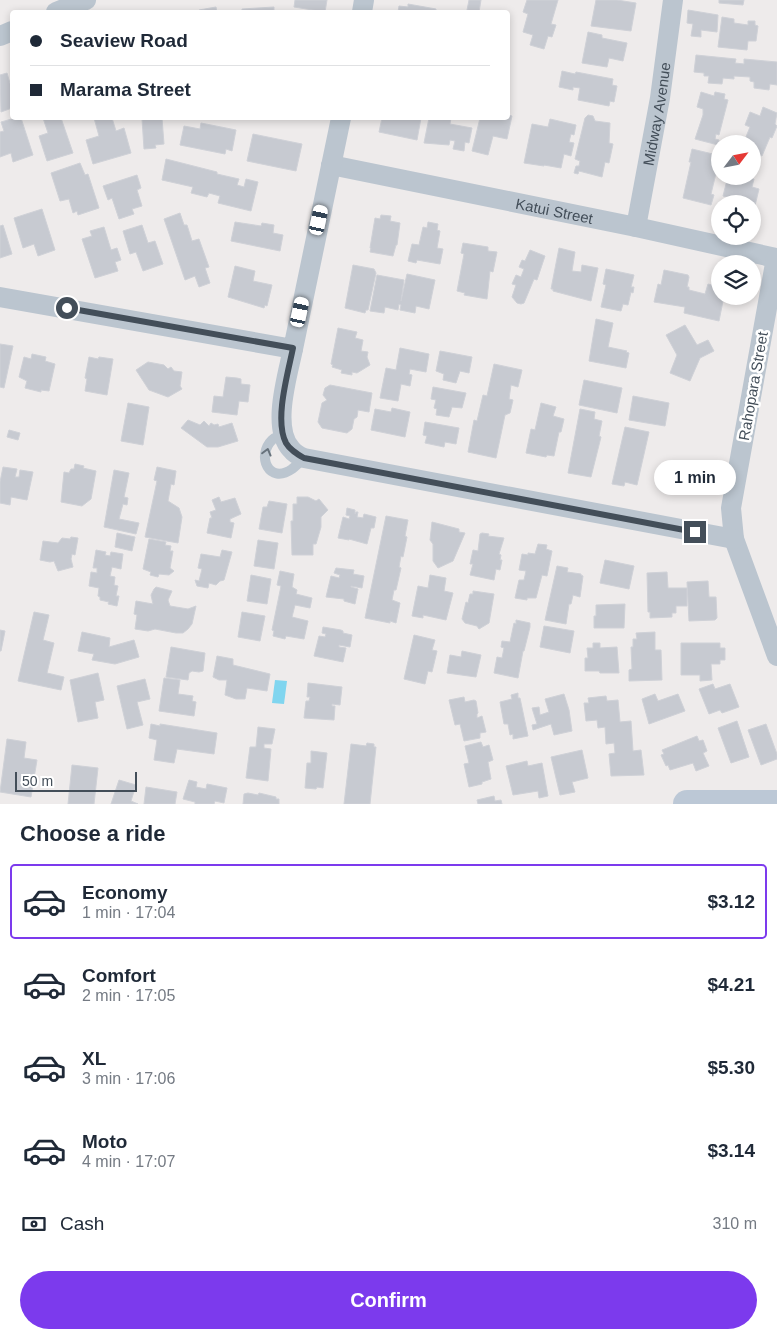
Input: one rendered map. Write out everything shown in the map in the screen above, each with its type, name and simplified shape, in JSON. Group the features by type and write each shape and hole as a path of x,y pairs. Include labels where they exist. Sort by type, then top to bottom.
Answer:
{"main road":[{"path":"687,804 777,804"}],"street":[{"path":"61,10 86,0"},
{"name":"Midway Avenue","path":"636,227 660,98 673,0"},
{"path":"340,120 282,405 282,434 290,449 304,458 734,539"},
{"name":"Katui Street","path":"331,165 776,257"},
{"name":"Rahopara Street","path":"776,257 731,508 734,539 777,656"},
{"path":"0,297 293,348"}],"lane":[{"path":"282,434 268,445 265,462 268,468 272,472 281,474 291,470 304,458"}],"water":[{"path":"275,680 287,681 284,704 272,703"}],"building":[{"path":"295,0 327,0 325,10 294,7"},
{"path":"469,0 481,0 479,10 467,10"},
{"path":"527,0 558,0 551,24 556,25 552,37 548,36 544,49 530,45 533,35 523,32 528,14 523,12"},
{"path":"596,0 617,0 636,3 631,31 591,26"},
{"path":"719,0 744,0 743,5 719,3"},
{"path":"408,4 436,10 398,10 399,6 408,7"},
{"path":"216,7 217,10 199,10"},
{"path":"274,7 274,10 242,9"},
{"path":"688,10 718,15 717,32 701,30 701,37 691,36 693,24 687,23"},
{"path":"722,17 734,19 734,23 748,25 748,21 755,21 755,25 758,26 756,41 748,41 747,50 718,47"},
{"path":"588,32 602,35 602,38 627,43 623,61 609,58 607,67 582,63"},
{"path":"696,55 736,59 735,63 744,64 744,59 777,62 777,85 770,84 769,90 754,88 754,82 750,81 750,77 734,76 734,79 723,78 722,84 708,83 709,76 704,76 704,73 694,72"},
{"path":"562,71 613,79 612,85 617,86 614,102 610,101 609,106 578,100 580,88 573,87 573,90 559,87"},
{"path":"7,73 10,83 10,109 1,112 0,75"},
{"path":"701,92 714,96 715,92 725,94 724,99 728,100 719,135 711,135 711,143 695,139 703,115 703,109 697,107"},
{"path":"763,107 777,113 775,124 777,126 762,156 761,135 747,135 750,127 745,125 750,112 760,116"},
{"path":"588,115 593,116 595,121 610,123 609,143 613,144 609,163 605,162 602,177 579,171 578,174 574,173 576,166 579,166 580,161 575,159 585,118"},
{"path":"510,116 512,116 507,139 493,136 488,155 472,151 480,120 510,120"},
{"path":"10,119 22,120 33,155 13,162 11,153 0,157 0,132 4,131 1,122"},
{"path":"550,119 576,125 574,135 571,134 569,142 574,143 571,156 564,154 561,168 524,163 532,124 548,127"},
{"path":"44,120 62,120 73,153 47,161 39,136 48,133"},
{"path":"95,120 113,120 116,131 124,128 131,153 93,164 86,140 99,136"},
{"path":"142,120 162,120 164,144 155,145 156,148 144,149"},
{"path":"382,120 421,120 417,140 379,132"},
{"path":"429,120 451,120 450,124 472,128 469,143 465,142 464,151 453,149 455,141 450,140 449,145 424,143"},
{"path":"201,123 236,130 232,151 226,149 225,154 180,145 184,126 200,129"},
{"path":"253,134 302,144 296,171 247,161"},
{"path":"692,149 711,154 711,185 713,185 711,194 714,195 711,195 711,205 683,198 691,162 689,162"},
{"path":"166,159 239,179 237,185 244,187 246,179 258,182 251,211 218,203 220,196 209,193 207,197 191,193 193,187 162,180"},
{"path":"80,163 85,175 88,174 99,208 78,215 77,211 73,213 69,199 60,201 51,173"},
{"path":"137,175 141,188 137,190 142,206 132,209 134,214 119,219 112,198 108,200 103,186"},
{"path":"726,185 752,185 752,187 759,189 758,195 723,195"},
{"path":"42,209 55,250 38,256 34,244 23,248 14,218"},
{"path":"180,213 184,225 187,225 192,241 199,239 209,267 205,268 210,283 199,287 195,276 185,280 164,219"},
{"path":"381,215 391,216 390,221 400,223 397,245 393,256 370,252 375,218 380,219"},
{"path":"235,222 261,226 262,223 274,225 273,233 283,235 280,251 231,241"},
{"path":"428,222 438,224 437,230 440,231 437,248 443,249 440,264 417,260 416,263 408,261 412,244 419,245 423,227 427,228"},
{"path":"3,225 12,254 0,258 0,226"},
{"path":"142,225 148,243 155,241 163,264 143,271 136,252 130,254 123,231"},
{"path":"104,227 111,250 117,248 121,260 115,262 118,271 95,278 82,239 92,236 90,231"},
{"path":"463,243 488,247 488,251 497,252 493,272 490,271 487,299 464,295 465,293 457,291 464,254 461,253"},
{"path":"559,248 575,252 572,271 581,272 582,265 598,268 591,301 551,289"},
{"path":"530,250 545,256 537,280 534,279 524,303 521,304 517,303 512,297 516,285 512,284 516,275 521,277 524,269 519,267 522,260 525,261"},
{"path":"353,265 374,269 376,273 368,310 365,313 345,308"},
{"path":"235,266 255,271 253,281 272,285 267,306 265,305 264,308 228,297"},
{"path":"606,269 634,275 631,287 634,287 633,293 631,292 628,305 623,304 621,311 601,307 606,285 603,284"},
{"path":"664,270 688,275 687,287 689,287 689,290 705,294 708,284 711,285 711,305 722,305 719,321 684,313 685,307 654,302 658,284 661,285"},
{"path":"407,274 435,280 429,309 416,306 415,313 400,310 401,305 399,304 398,310 385,307 384,313 370,311 377,275 404,280 401,301"},
{"path":"596,319 613,323 608,347 629,353 626,368 589,361"},
{"path":"685,325 697,345 708,340 714,351 700,358 690,381 670,373 677,355 666,335"},
{"path":"338,328 357,332 355,338 363,340 361,351 368,352 367,357 370,365 357,373 352,372 352,375 341,373 342,370 332,367 333,365 331,364"},
{"path":"0,344 13,346 4,388 0,387"},
{"path":"400,348 429,354 426,372 410,369 409,374 412,375 410,386 401,384 398,401 380,398 386,368 396,370"},
{"path":"440,351 472,357 469,373 460,371 456,383 443,380 444,374 436,371"},
{"path":"32,354 46,357 45,361 55,364 49,391 41,390 41,392 25,388 27,381 19,377 24,357 31,359"},
{"path":"89,357 113,359 107,395 85,391 87,379 85,378"},
{"path":"148,362 164,365 168,369 171,367 174,371 182,372 180,386 182,389 168,397 149,390 136,370"},
{"path":"494,364 522,370 518,387 511,385 509,399 513,400 510,413 505,415 496,458 468,452 474,420 477,421 483,395 487,396"},
{"path":"226,377 241,379 241,384 250,385 248,402 239,401 237,415 212,412 214,396 223,397"},
{"path":"584,380 622,388 617,413 579,405"},
{"path":"330,385 372,393 369,412 358,410 352,429 347,433 322,428 318,422 322,403 327,400 323,395 325,388"},
{"path":"433,387 466,393 462,408 452,407 449,417 436,415 437,409 434,408 436,400 431,399"},
{"path":"633,396 669,403 665,426 629,420"},
{"path":"128,403 149,407 143,445 121,441"},
{"path":"541,403 556,407 553,416 564,419 554,456 547,455 546,457 526,453 531,429 535,430"},
{"path":"392,408 410,412 405,437 371,430 375,409 391,412"},
{"path":"580,409 595,412 594,419 602,421 599,436 601,437 591,477 568,473"},
{"path":"188,420 200,425 204,421 209,426 211,423 214,425 218,424 219,427 232,423 238,441 218,447 207,447 181,428"},
{"path":"425,422 459,428 456,444 445,442 444,447 425,443 427,436 423,435"},
{"path":"625,427 649,432 637,485 625,482 624,486 612,484"},
{"path":"9,430 20,433 18,440 7,437"},
{"path":"75,464 96,471 91,499 82,506 61,502 64,472 69,473 71,469 74,469"},
{"path":"3,467 17,469 15,477 19,477 20,470 33,472 27,500 11,497 10,505 0,503 0,482"},
{"path":"157,467 176,471 174,485 171,484 168,501 179,508 182,517 178,543 145,537 157,481 154,480"},
{"path":"114,470 129,473 124,497 128,498 127,505 123,504 119,519 139,523 136,534 104,527"},
{"path":"219,497 221,502 235,498 241,514 230,519 230,522 234,523 231,538 207,533 210,518 212,518 210,512 216,510 212,500"},
{"path":"297,497 308,497 316,501 319,499 328,510 321,517 321,527 316,544 313,544 313,555 292,555 291,521 293,521 293,504 297,504"},
{"path":"269,501 287,504 282,533 259,529 263,507 267,507"},
{"path":"347,508 355,510 355,514 358,512 357,517 363,518 364,514 376,517 374,528 371,528 367,544 338,538 343,517 349,519 350,516 346,515"},
{"path":"386,516 408,520 405,536 407,537 399,567 401,568 392,600 400,603 396,623 365,618"},
{"path":"432,522 459,529 459,532 465,533 453,561 438,568 433,561 433,544 430,540"},
{"path":"117,533 135,537 132,551 115,547"},
{"path":"480,534 489,534 488,536 504,538 499,554 501,555 500,560 502,560 500,570 496,569 494,580 470,575 473,564 470,564 473,550 478,551"},
{"path":"71,537 78,538 75,555 72,554 71,559 73,567 58,571 54,561 40,560 43,541 58,543 62,538 70,539"},
{"path":"149,539 166,542 165,545 171,546 170,551 173,551 170,568 174,571 169,575 159,574 158,577 150,575 151,572 143,569"},
{"path":"258,540 278,543 274,569 254,566"},
{"path":"538,544 547,545 546,549 552,551 547,576 542,575 536,598 527,598 527,600 515,598 519,580 524,580 526,571 519,570 522,554 535,554"},
{"path":"96,550 106,552 105,555 110,556 111,552 123,554 121,569 112,567 110,576 115,577 114,585 118,586 117,606 100,600 98,596 99,588 89,586 91,572 97,573 97,568 93,568"},
{"path":"222,550 232,552 224,580 216,585 209,583 208,588 197,586 195,580 199,581 202,569 198,568 201,554 220,557"},
{"path":"605,560 634,566 629,589 600,583"},
{"path":"557,566 568,568 567,572 583,576 580,597 573,595 571,604 569,604 566,624 545,620"},
{"path":"336,568 354,570 353,574 364,576 362,588 351,586 358,589 355,604 344,601 344,599 326,597 331,576 339,578 340,575 334,573"},
{"path":"280,571 294,574 292,587 297,590 296,594 312,598 310,608 295,605 292,617 308,621 304,639 286,636 285,639 273,636 274,631 272,630 281,586 277,585"},
{"path":"667,572 668,588 687,588 687,606 676,606 676,613 672,613 672,617 650,618 650,612 648,612 647,573"},
{"path":"251,575 271,579 267,604 247,601"},
{"path":"430,575 446,578 444,591 453,593 446,620 423,615 423,618 412,616 418,586 428,588"},
{"path":"708,581 709,597 716,597 717,618 715,620 689,621 687,582"},
{"path":"156,587 172,591 168,600 170,606 188,609 196,606 192,624 183,633 155,629 148,631 135,629 137,615 134,614 136,601 153,604 151,595"},
{"path":"473,591 494,594 489,623 479,629 477,626 465,623 462,619 466,602 468,603 470,594 473,594"},
{"path":"625,604 624,628 594,628 596,605"},
{"path":"34,612 49,615 43,640 54,643 47,673 64,677 61,690 18,681"},
{"path":"242,612 265,616 260,641 238,637"},
{"path":"516,620 530,623 518,678 494,673 497,657 502,658 504,648 501,647 502,641 510,642"},
{"path":"544,626 574,631 570,653 540,647"},
{"path":"323,627 341,630 343,633 352,635 350,647 339,645 339,647 346,648 343,662 314,656 319,636 325,637 326,634 322,633"},
{"path":"0,630 5,631 1,651 0,651"},
{"path":"82,632 110,638 109,647 134,640 139,657 115,664 92,660 94,654 78,651"},
{"path":"655,632 655,650 661,650 662,680 629,681 629,670 632,669 631,647 633,647 633,639 637,639 636,633"},
{"path":"414,635 435,640 432,650 437,651 432,672 428,671 425,684 404,679"},
{"path":"593,643 600,643 600,648 617,647 619,673 585,671 585,658 588,658 587,648 593,648"},
{"path":"681,643 720,643 720,648 725,648 725,660 720,660 720,664 711,664 712,680 700,681 700,675 681,675"},
{"path":"171,647 205,653 203,671 192,671 189,673 188,680 166,677"},
{"path":"462,651 481,655 476,677 447,673 450,655 461,657"},
{"path":"217,656 233,659 233,665 270,674 267,691 247,688 245,699 236,699 225,695 227,680 219,680 213,677"},
{"path":"98,673 104,700 95,702 98,718 78,722 70,680"},
{"path":"164,678 180,680 178,694 193,696 192,701 196,702 194,716 159,711"},
{"path":"145,679 150,699 137,702 143,725 127,729 117,686"},
{"path":"308,683 342,687 340,705 332,704 332,706 335,706 334,720 304,718 306,701 309,701 310,697 307,697"},
{"path":"713,684 715,689 730,684 739,707 722,713 720,710 709,714 699,689"},
{"path":"518,693 528,736 513,739 513,734 510,735 508,724 504,724 500,702 512,699 511,695"},
{"path":"564,694 569,710 572,731 554,735 551,724 533,730 532,725 537,724 532,708 539,707 540,715 549,712 545,699"},
{"path":"655,694 658,701 678,694 685,711 649,724 642,699"},
{"path":"606,696 607,701 618,700 620,722 631,721 633,751 641,750 644,775 611,776 609,754 615,753 614,743 606,744 605,727 598,728 597,720 586,721 584,703 589,703 588,698"},
{"path":"464,697 465,702 476,701 477,718 482,716 486,732 480,733 480,738 464,741 460,724 455,725 449,700"},
{"path":"737,721 749,757 731,763 718,728"},
{"path":"151,724 217,733 214,754 177,749 174,763 154,760 157,740 149,738"},
{"path":"766,724 777,759 761,765 748,730"},
{"path":"258,727 275,729 272,744 264,744 264,748 271,749 268,781 246,778 250,747 256,747"},
{"path":"697,736 699,741 703,740 707,751 703,753 709,766 696,771 693,763 670,770 661,755 664,754 662,750"},
{"path":"7,739 26,742 24,758 37,760 31,797 0,792"},
{"path":"481,742 483,747 489,745 493,760 488,762 491,779 482,782 482,784 469,787 464,764 469,763 465,746"},
{"path":"367,743 374,744 374,747 376,747 370,804 344,804 351,744 366,746"},
{"path":"582,750 588,778 572,782 575,792 560,795 551,757"},
{"path":"311,751 327,753 323,788 305,788 307,763 311,763"},
{"path":"527,761 528,766 542,763 548,796 539,798 538,791 513,795 506,766"},
{"path":"72,765 98,768 94,804 68,804"},
{"path":"119,780 136,785 131,801 138,804 111,804"},
{"path":"189,780 197,782 196,787 206,789 207,784 227,788 224,803 215,801 214,804 195,804 195,802 183,799"},
{"path":"146,787 177,792 175,804 144,804"},
{"path":"259,793 276,797 276,799 279,799 279,804 243,804 244,794 258,795"},
{"path":"494,796 495,801 501,800 502,804 478,804 477,800"}],"route":[{"path":"67,308 293,348 282,405 282,434 290,449 304,458 695,532"}]}
